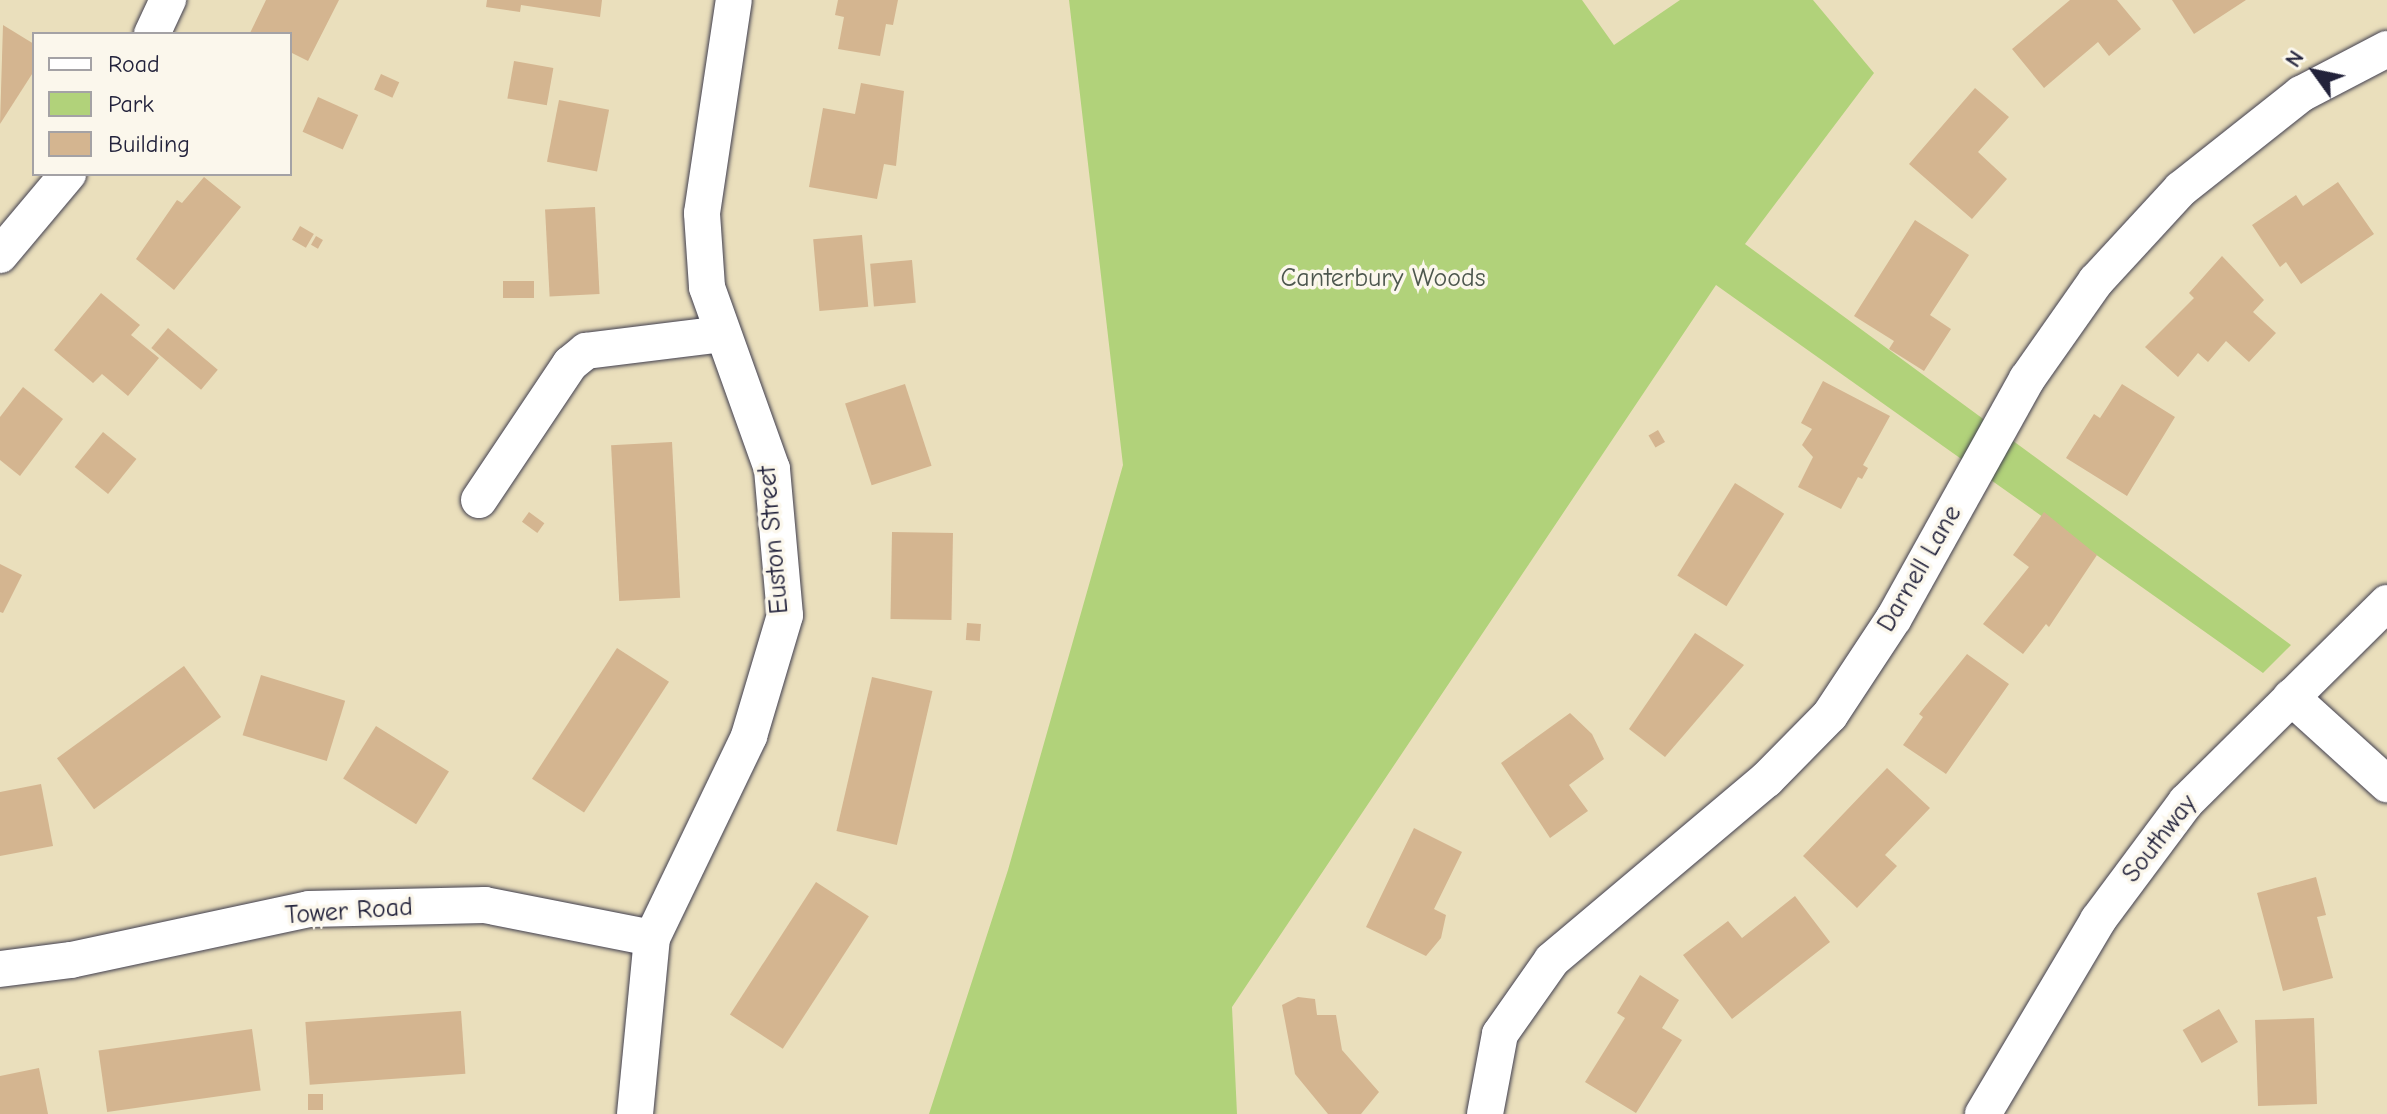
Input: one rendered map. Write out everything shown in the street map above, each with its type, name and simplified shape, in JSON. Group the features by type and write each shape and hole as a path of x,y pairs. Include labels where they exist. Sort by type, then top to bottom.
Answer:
{"street":[{"path":"153,32 168,0"},
{"name":"Euston Street","path":"635,1114 652,938 749,736 785,615 772,469 707,287 702,213 734,0"},
{"name":"Darnell Lane","path":"1485,1114 1500,1034 1552,960 1766,780 1830,715 1894,618 2027,379 2096,281 2193,179 2301,94 2387,49"},
{"path":"0,255 66,176"},
{"path":"479,500 570,364 586,351 722,334"},
{"name":"Southway","path":"1983,1114 2098,920 2186,802 2387,603"},
{"path":"2291,697 2387,784"},
{"name":"Tower Road","path":"0,969 71,960 309,909 485,905 652,938"}],"green space":[{"name":"Canterbury Woods","path":"1069,0 1582,0 1614,45 1680,0 1813,0 1874,73 1745,244 2291,645 2263,673 1716,285 1232,1007 1237,1114 929,1114 1008,870 1123,465"}],"building":[{"path":"266,0 339,0 308,61 292,53 292,32 250,32"},
{"path":"487,0 602,0 600,17 521,5 520,12 486,7"},
{"path":"838,0 898,0 893,25 886,24 880,56 838,49 844,17 835,15"},
{"path":"2070,0 2117,0 2141,29 2109,56 2098,42 2044,88 2012,49"},
{"path":"2172,0 2246,0 2194,34"},
{"path":"3,25 32,43 32,74 0,124"},
{"path":"514,61 553,68 547,105 507,98"},
{"path":"381,74 399,82 392,98 374,90"},
{"path":"861,83 904,91 896,166 884,164 877,199 809,187 823,108 855,114"},
{"path":"1975,88 2009,117 1978,152 2007,179 1972,219 1909,164"},
{"path":"318,97 358,115 343,150 303,132"},
{"path":"559,100 609,110 597,172 547,162"},
{"path":"204,177 241,207 174,290 136,259 177,200 182,203"},
{"path":"2338,182 2374,234 2301,284 2286,262 2280,267 2252,225 2296,195 2303,206"},
{"path":"595,207 600,294 550,296 545,210"},
{"path":"1915,220 1969,255 1930,315 1951,329 1924,371 1889,349 1894,341 1854,316"},
{"path":"300,226 314,234 306,248 292,240"},
{"path":"862,235 868,307 819,311 813,239"},
{"path":"316,236 323,240 318,249 311,245"},
{"path":"2222,256 2264,300 2253,312 2276,333 2249,362 2226,341 2208,362 2198,353 2178,377 2145,347 2194,298 2189,293"},
{"path":"912,260 916,303 874,306 870,264"},
{"path":"503,281 534,281 534,298 503,298"},
{"path":"101,293 140,325 131,335 159,358 128,396 102,374 93,383 54,350"},
{"path":"168,328 218,370 201,390 151,348"},
{"path":"1823,381 1890,416 1863,465 1868,468 1862,479 1858,477 1841,509 1798,487 1813,457 1802,445 1812,429 1801,423"},
{"path":"905,384 932,466 872,485 845,403"},
{"path":"2122,384 2175,417 2127,496 2066,458 2094,414 2100,418"},
{"path":"23,387 63,419 20,476 0,460 0,417"},
{"path":"1658,430 1665,442 1655,448 1648,436"},
{"path":"103,432 136,459 108,494 75,467"},
{"path":"672,442 680,598 619,601 611,445"},
{"path":"1735,483 1784,514 1726,606 1677,575"},
{"path":"529,512 544,523 537,533 522,522"},
{"path":"2044,512 2097,555 2049,627 2046,624 2023,654 1983,624 2029,567 2013,555"},
{"path":"892,532 953,533 951,620 890,619"},
{"path":"0,564 22,575 3,613 0,612"},
{"path":"967,623 981,624 980,641 966,640"},
{"path":"1695,633 1744,665 1665,757 1629,729"},
{"path":"617,648 669,682 584,813 532,779"},
{"path":"1967,654 2009,684 1946,774 1903,745 1923,717 1919,714"},
{"path":"184,666 221,717 94,809 57,758"},
{"path":"261,675 345,701 327,761 243,735"},
{"path":"872,677 932,691 897,845 836,831"},
{"path":"1570,713 1592,734 1604,759 1569,785 1588,811 1550,838 1501,763"},
{"path":"376,726 449,772 416,824 343,779"},
{"path":"1887,768 1930,808 1885,855 1897,866 1857,908 1803,856"},
{"path":"41,784 53,846 0,856 0,792"},
{"path":"1414,828 1462,852 1434,909 1446,915 1441,938 1426,956 1366,927"},
{"path":"2316,877 2326,915 2317,917 2333,978 2283,991 2257,893"},
{"path":"816,882 869,916 783,1049 730,1015"},
{"path":"1795,896 1830,942 1732,1019 1683,955 1728,921 1742,938"},
{"path":"1640,975 1679,1000 1662,1028 1682,1040 1636,1113 1585,1082 1625,1018 1617,1013"},
{"path":"1298,997 1315,999 1317,1015 1336,1015 1342,1050 1379,1092 1361,1114 1328,1114 1295,1074 1282,1005"},
{"path":"2219,1009 2238,1042 2202,1063 2183,1030"},
{"path":"461,1011 465,1074 310,1085 305,1022"},
{"path":"2314,1018 2317,1104 2258,1106 2255,1020"},
{"path":"252,1029 261,1090 107,1112 99,1051"},
{"path":"39,1068 48,1114 0,1114 0,1076"},
{"path":"308,1094 323,1094 323,1110 308,1110"}]}
